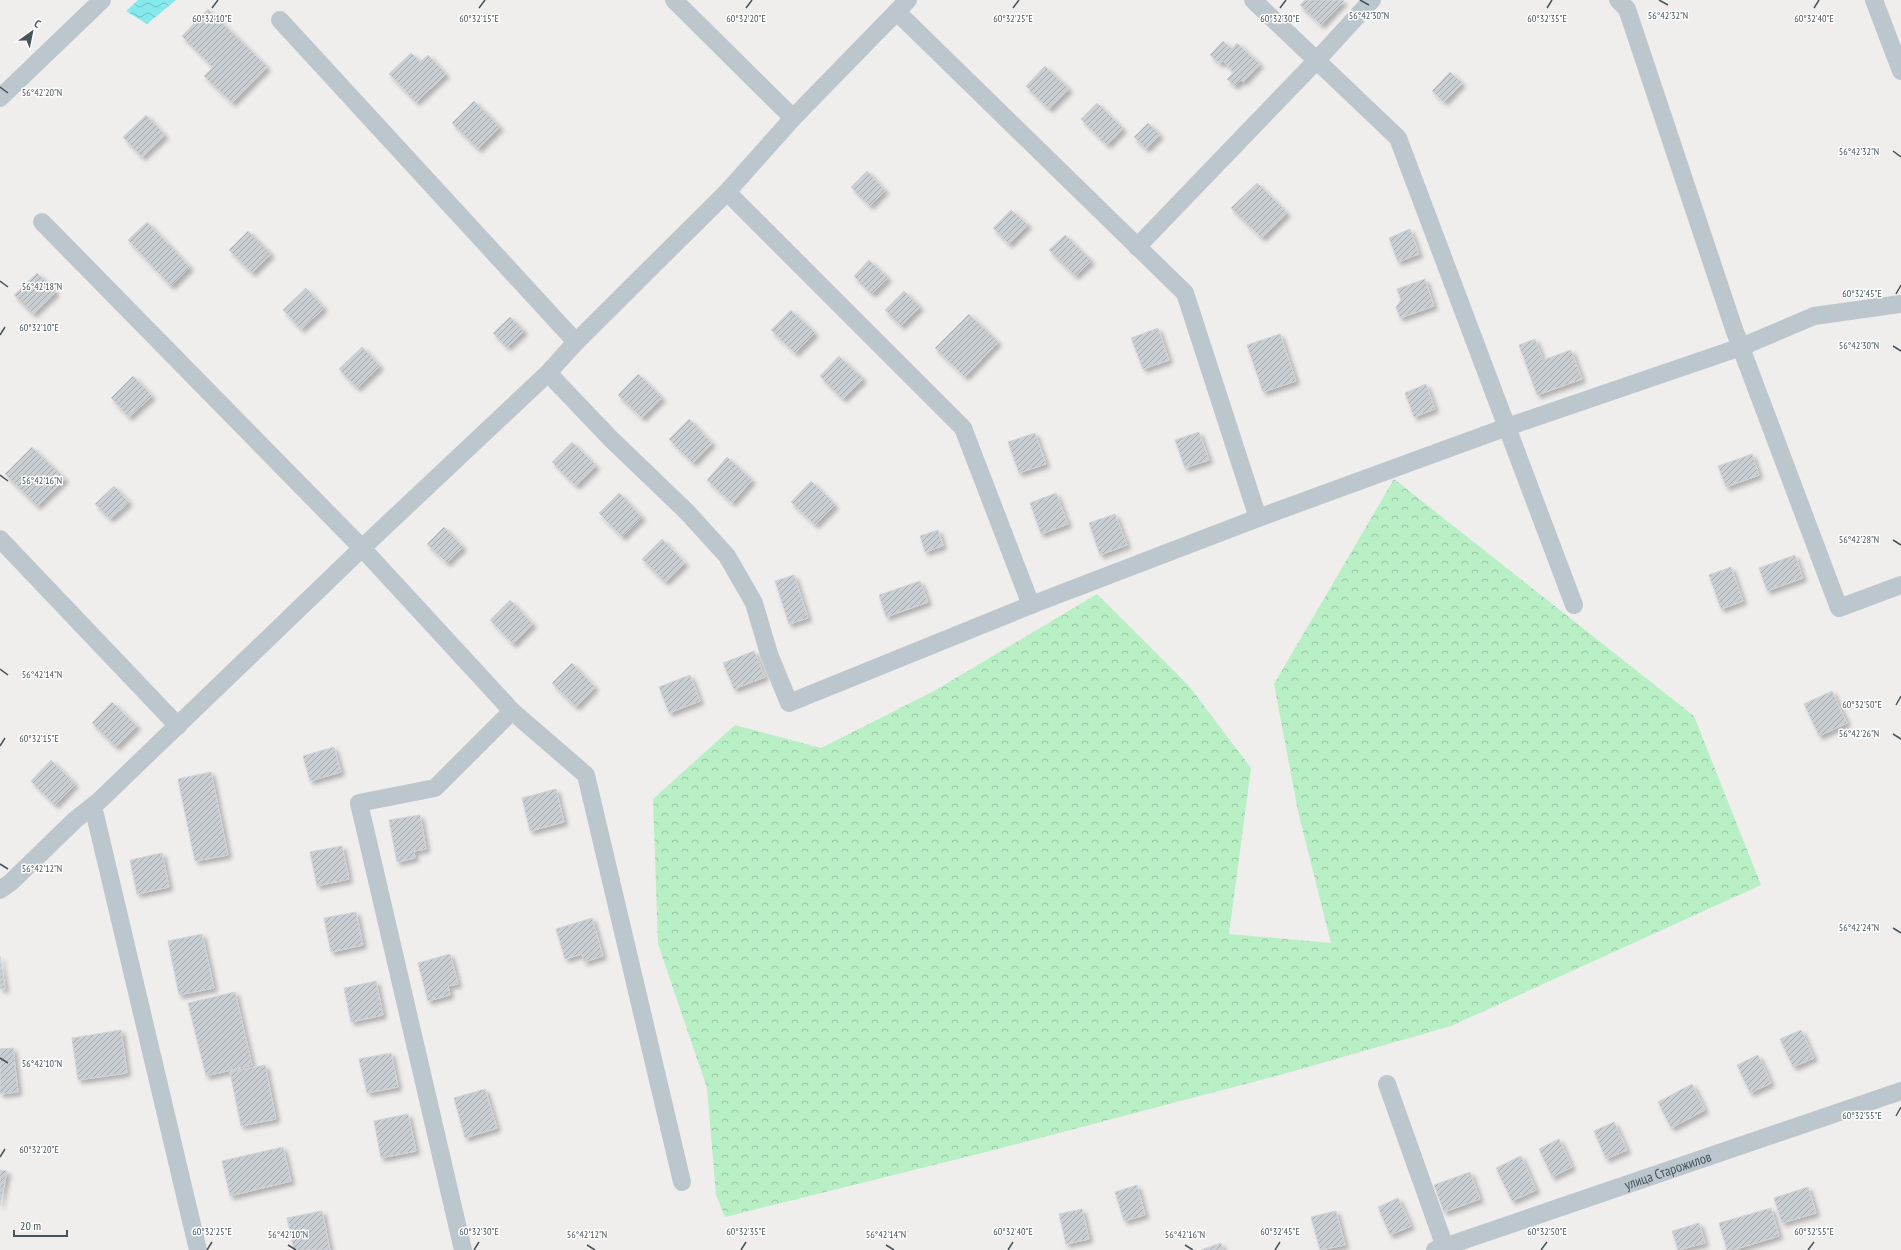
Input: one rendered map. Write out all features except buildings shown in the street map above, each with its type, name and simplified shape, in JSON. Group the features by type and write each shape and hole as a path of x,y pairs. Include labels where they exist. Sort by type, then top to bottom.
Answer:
{"street":[{"path":"0,98 102,0"},
{"path":"674,0 793,118"},
{"path":"1253,0 1398,138 1574,604"},
{"path":"1137,247 1317,60 1372,0"},
{"path":"1618,0 1627,9 1741,347 1839,608 1901,585"},
{"path":"1874,0 1901,71"},
{"path":"0,890 10,883 75,820 93,806 178,726 362,548 548,373 576,342 727,192 793,118 902,6 1137,247 1185,293 1258,518"},
{"path":"280,20 576,342"},
{"path":"727,192 963,428 1031,605"},
{"path":"42,222 362,548 512,711 586,775 682,1182"},
{"path":"548,373 611,439 687,512 727,556 754,603 769,654 789,703 1031,605 1258,518 1507,427 1741,347 1814,316 1901,304"},
{"path":"0,539 178,726"},
{"path":"463,1250 359,803 435,788 512,711"},
{"path":"93,806 198,1250"},
{"path":"1387,1084 1440,1248"},
{"name":"улица Старожилов","path":"1440,1248 1901,1091"}],"green space":[{"path":"1394,479 1694,716 1761,885 1451,1026 1280,1075 986,1152 725,1217 716,1195 707,1088 658,944 653,799 735,725 821,748 934,691 1097,594 1189,686 1251,768 1229,934 1331,943 1298,811 1274,684"}],"water":[{"path":"138,0 176,0 147,24 126,11"}]}
